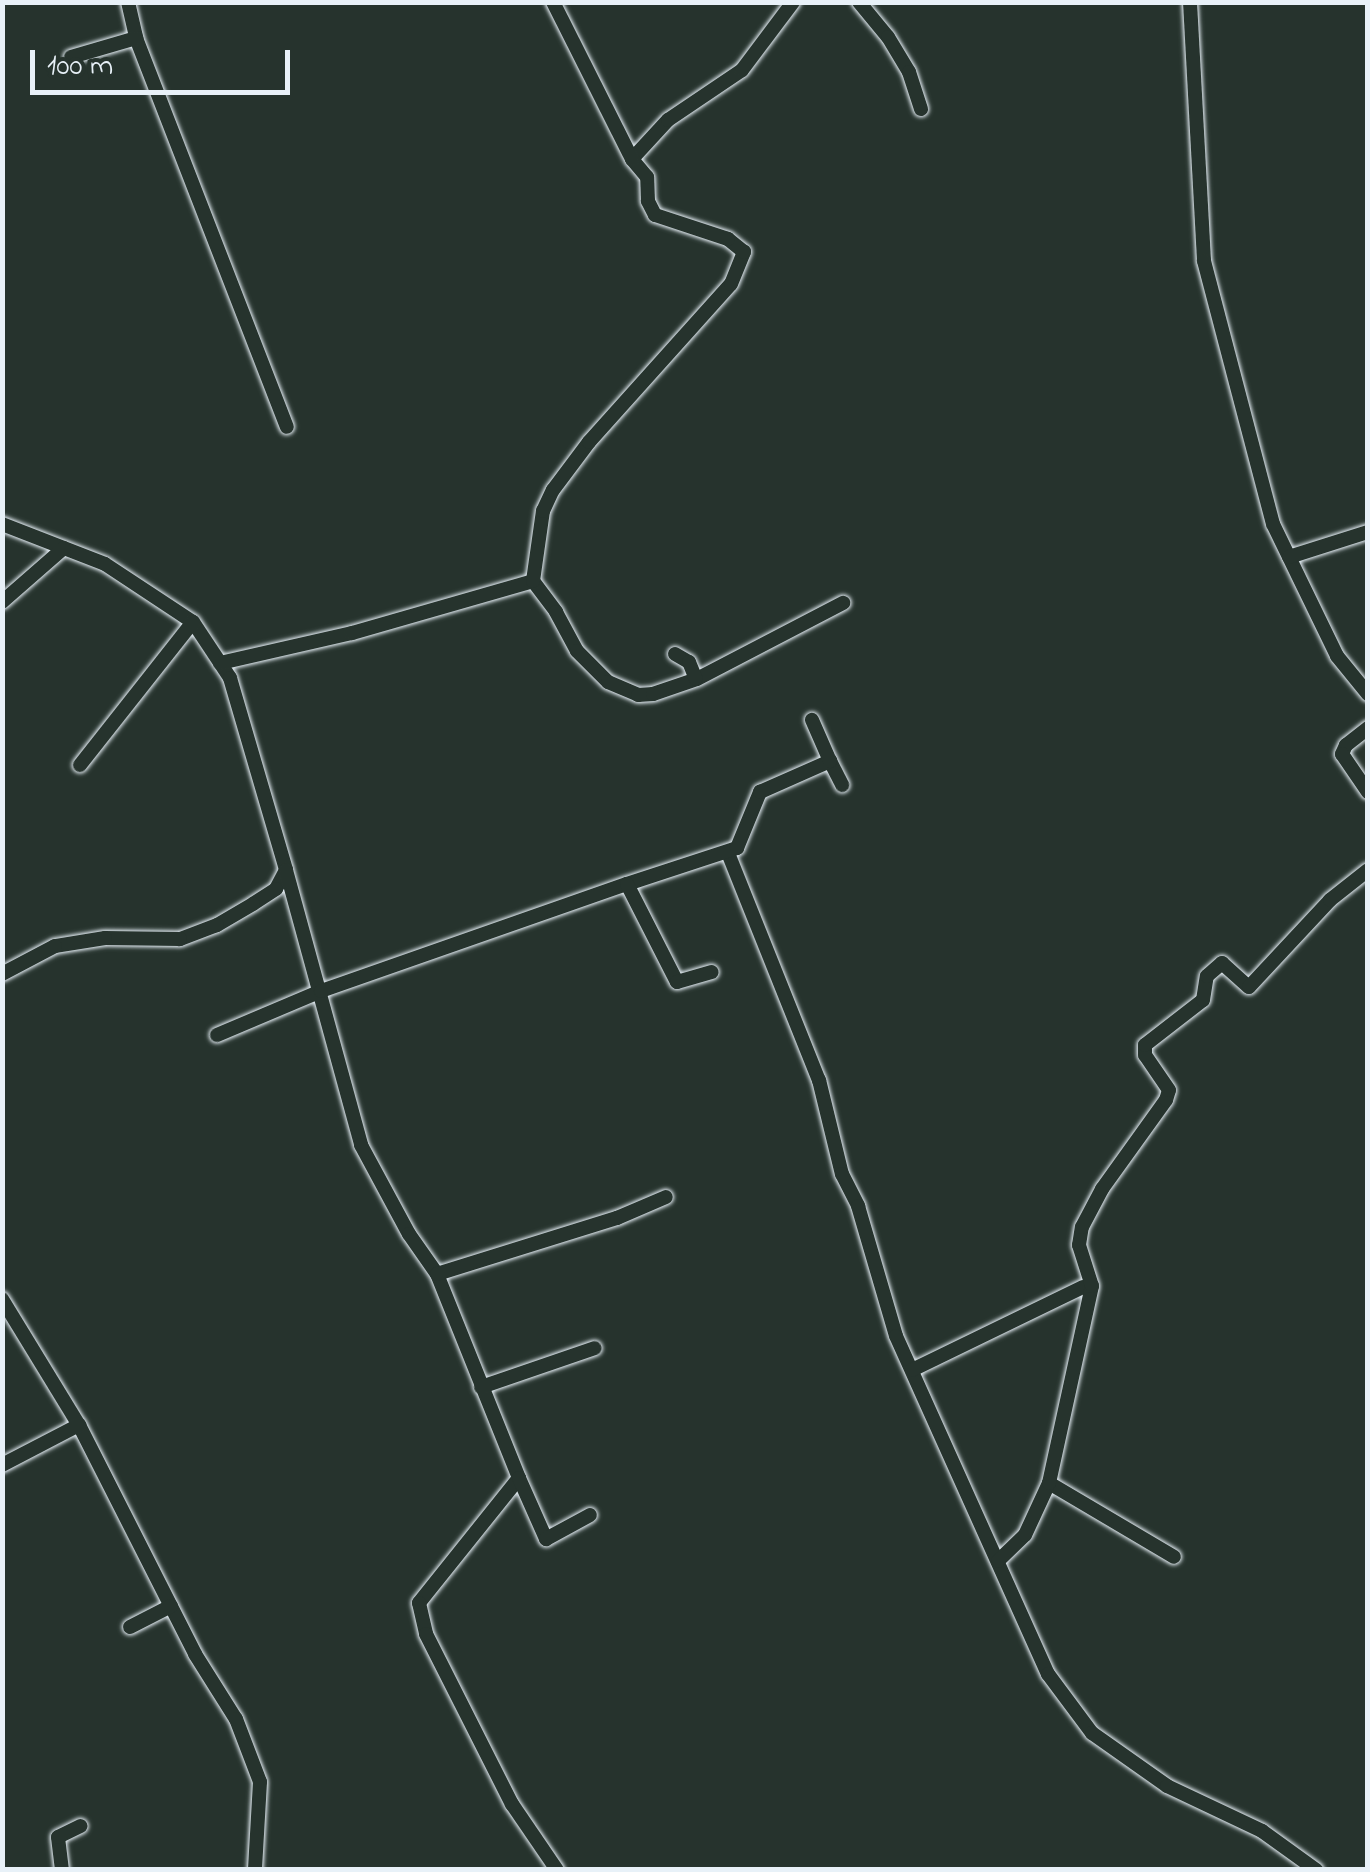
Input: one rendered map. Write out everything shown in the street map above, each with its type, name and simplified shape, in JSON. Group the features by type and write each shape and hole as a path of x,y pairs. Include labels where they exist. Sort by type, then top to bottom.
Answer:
{"street":[{"path":"128,2 136,38 287,427"},
{"path":"553,2 632,160 647,176 648,201 655,215 728,238 744,252 730,284 589,442 553,490 543,511 533,581 577,651 621,691 653,694 696,679 843,603"},
{"path":"632,160 668,120 742,70 793,2"},
{"path":"858,2 902,60 921,109"},
{"path":"1190,2 1204,261 1273,524 1336,656 1368,694"},
{"path":"71,58 136,38"},
{"path":"2,524 105,564 193,622 230,678 361,1145 408,1234 438,1274 546,1539 590,1515"},
{"path":"1289,557 1368,532"},
{"path":"2,602 64,548"},
{"path":"220,663 352,634 533,581"},
{"path":"80,765 193,622"},
{"path":"675,654 688,662 696,679"},
{"path":"812,720 842,785"},
{"path":"1368,728 1346,744 1342,754 1368,792"},
{"path":"217,1035 321,992 626,884 728,853 743,841 760,792 830,762"},
{"path":"728,853 819,1080 842,1174 858,1206 896,1336 1048,1674 1092,1733 1167,1786 1262,1831 1316,1870"},
{"path":"2,974 55,946 105,938 180,939 217,925 276,889 286,870"},
{"path":"998,1561 1025,1535 1049,1483 1092,1286 1079,1245 1082,1227 1168,1090 1144,1055 1145,1045 1203,1000 1207,976 1222,963 1248,987 1330,900 1368,870"},
{"path":"626,884 677,982 712,972"},
{"path":"438,1274 617,1218 666,1197"},
{"path":"912,1370 1083,1287"},
{"path":"2,1298 79,1425 194,1654 236,1719 260,1782 255,1870"},
{"path":"481,1387 595,1348"},
{"path":"2,1465 79,1425"},
{"path":"518,1478 419,1603 426,1634 512,1804 553,1869"},
{"path":"1049,1483 1174,1557"},
{"path":"130,1628 171,1606"},
{"path":"62,1870 60,1832 81,1826"}]}
